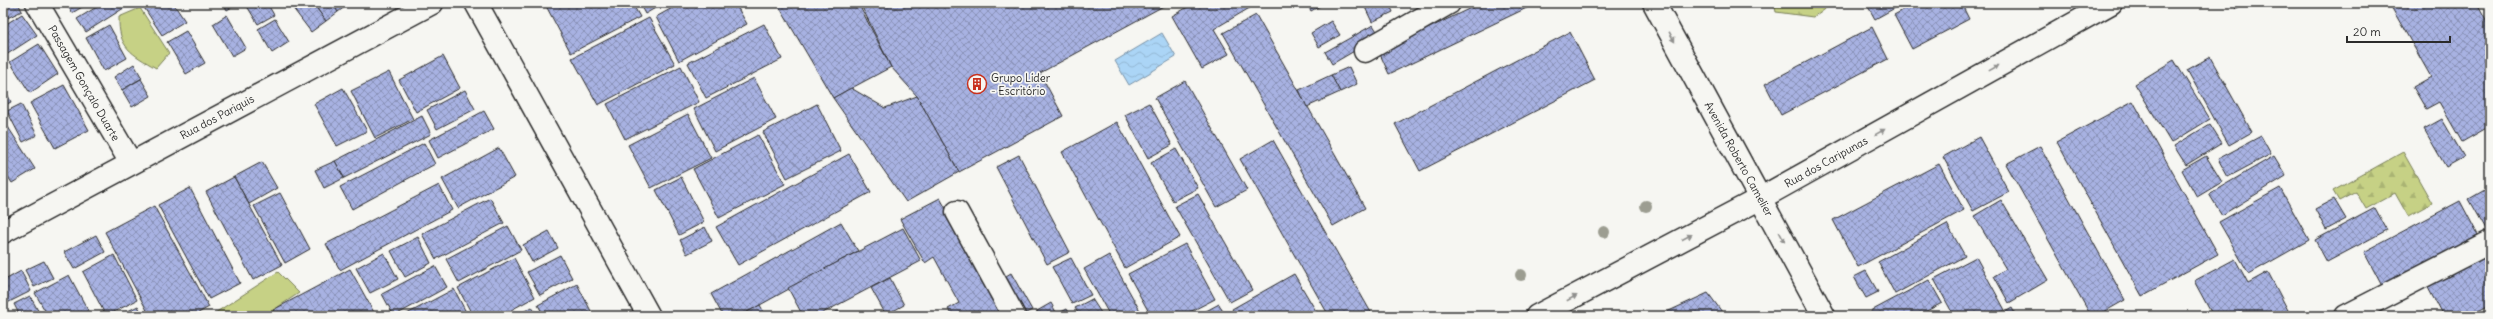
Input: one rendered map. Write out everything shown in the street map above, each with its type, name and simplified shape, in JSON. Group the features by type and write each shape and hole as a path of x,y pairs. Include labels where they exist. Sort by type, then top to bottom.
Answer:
{"street":[{"name":"Passagem Gonçalo Duarte","path":"37,3 131,164"},
{"name":"Rua dos Pariquis","path":"3,232 432,3"},
{"path":"476,3 649,316"},
{"path":"1365,51 1448,3"},
{"name":"Avenida Roberto Camelier","path":"1654,3 1824,316"},
{"name":"Rua dos Caripunas","path":"1537,316 1761,198 2111,3"},
{"path":"958,212 1014,316"},
{"path":"2346,316 2490,242"}],"green space":[{"path":"1774,3 1833,3 1813,17 1776,12"},
{"path":"140,8 169,53 156,68 133,54 124,43 121,36 119,17"},
{"path":"2403,152 2432,203 2408,216 2395,193 2366,209 2356,192 2339,201 2333,191"},
{"path":"278,272 299,293 278,307 282,316 216,316 215,313"}],"water":[{"path":"1162,33 1176,57 1129,85 1115,61"}],"building":[{"path":"3,3 18,3 22,11 3,20"},
{"path":"66,3 89,3 72,13"},
{"path":"103,3 125,3 127,6 86,32 77,19"},
{"path":"141,3 173,3 185,21 162,35"},
{"path":"223,3 239,3 227,10"},
{"path":"245,3 267,3 274,15 258,24"},
{"path":"289,3 313,3 326,21 311,32"},
{"path":"313,3 332,3 338,12 326,21"},
{"path":"332,3 350,3 338,12"},
{"path":"632,3 640,17 571,53 545,4"},
{"path":"639,3 664,3 645,14"},
{"path":"681,3 735,3 747,24 679,61 656,17"},
{"path":"777,3 858,3 891,67 833,98"},
{"name":"Grupo Líder - Escritório","path":"860,3 1169,3 1040,73 1063,116 959,172 917,96 891,67"},
{"path":"1195,3 1258,3 1214,29 1229,54 1202,69 1172,16"},
{"path":"1307,3 1325,3 1311,11"},
{"path":"1363,3 1389,3 1393,12 1372,22"},
{"path":"1481,3 1537,3 1389,74 1379,52"},
{"path":"1866,3 1904,3 1875,19"},
{"path":"1916,3 1961,3 1969,19 1912,49 1894,15"},
{"path":"2233,3 2248,3 2237,9"},
{"path":"2389,3 2477,3 2490,27 2490,126 2462,142 2439,102 2426,109 2413,87 2431,77"},
{"path":"22,14 37,35 6,55 3,52 3,26"},
{"path":"227,15 246,48 232,56 213,24"},
{"path":"1256,15 1365,208 1333,226 1223,33"},
{"path":"649,18 675,64 598,105 572,58"},
{"path":"275,19 289,42 272,53 258,29"},
{"path":"1331,21 1340,35 1319,47 1311,33"},
{"path":"764,24 782,59 706,98 688,63"},
{"path":"109,25 127,58 104,71 86,38"},
{"path":"1373,25 1380,36 1332,64 1325,52"},
{"path":"1872,27 1888,59 1781,115 1765,84"},
{"path":"186,31 205,63 186,74 167,42"},
{"path":"1570,32 1595,80 1420,171 1395,124"},
{"path":"39,44 58,74 30,93 10,62"},
{"path":"443,56 460,88 416,112 399,80"},
{"path":"2210,57 2252,132 2229,145 2187,70"},
{"path":"2174,60 2210,119 2171,143 2135,84"},
{"path":"134,64 142,78 122,90 114,77"},
{"path":"681,66 699,102 625,139 607,104"},
{"path":"1349,67 1357,84 1340,92 1331,75"},
{"path":"389,72 413,119 375,138 351,91"},
{"path":"1331,75 1340,92 1307,107 1299,90"},
{"path":"754,78 776,119 715,151 694,109"},
{"path":"141,79 151,96 132,107 122,90"},
{"path":"1185,81 1247,190 1216,207 1155,98"},
{"path":"3,85 11,102 3,106"},
{"path":"64,85 89,130 55,148 30,103"},
{"path":"343,88 367,131 337,146 314,104"},
{"path":"851,88 885,108 917,96 959,172 906,202 833,98"},
{"path":"465,90 475,109 437,129 427,110"},
{"path":"2133,101 2218,254 2142,296 2057,142"},
{"path":"1149,103 1172,145 1148,158 1125,115"},
{"path":"21,104 37,135 23,142 7,111"},
{"path":"817,104 841,151 787,178 763,132"},
{"path":"484,111 494,129 438,158 429,140"},
{"path":"688,114 711,158 651,188 628,145"},
{"path":"422,116 431,134 344,178 335,161"},
{"path":"2442,119 2464,157 2446,167 2424,129"},
{"path":"1117,122 1180,237 1125,268 1062,152"},
{"path":"2210,124 2222,143 2186,165 2174,146"},
{"path":"8,127 35,169 12,183 3,169 3,130"},
{"path":"758,135 785,184 719,218 693,169"},
{"path":"2261,136 2271,154 2228,177 2218,159"},
{"path":"1979,137 2009,192 1973,211 1943,157"},
{"path":"1273,140 1373,316 1329,316 1240,159"},
{"path":"424,143 435,164 352,209 340,187"},
{"path":"2040,146 2125,300 2097,316 2091,316 2006,164"},
{"path":"499,148 515,177 458,208 442,179"},
{"path":"1176,149 1198,188 1173,201 1151,163"},
{"path":"849,154 871,192 738,265 716,227"},
{"path":"1019,155 1070,252 1047,264 996,167"},
{"path":"2206,156 2222,182 2197,197 2182,170"},
{"path":"2274,156 2286,176 2222,215 2209,194"},
{"path":"335,161 344,178 324,188 315,170"},
{"path":"262,162 277,188 249,204 234,177"},
{"path":"1939,164 1964,210 1858,267 1833,220"},
{"path":"234,177 282,265 253,280 206,192"},
{"path":"681,177 704,222 679,235 656,190"},
{"path":"439,185 452,210 340,270 326,244"},
{"path":"2490,187 2490,236 2469,199"},
{"path":"190,188 240,283 209,299 158,205"},
{"path":"2280,188 2309,240 2249,274 2219,222"},
{"path":"280,193 310,249 285,263 254,206"},
{"path":"1198,194 1252,290 1230,302 1175,206"},
{"path":"490,198 504,223 436,259 422,234"},
{"path":"940,198 1006,316 952,316 948,309 959,303 934,257 925,263 900,219"},
{"path":"2334,199 2346,219 2326,230 2315,209"},
{"path":"2001,200 2048,280 2009,303 1994,276 2006,269 1974,216"},
{"path":"2460,201 2478,235 2382,286 2364,252"},
{"path":"154,206 209,307 193,316 150,316 105,232"},
{"path":"2375,208 2387,230 2327,262 2315,240"},
{"path":"841,222 858,251 740,316 723,316 711,294"},
{"path":"1947,224 1965,256 1895,294 1878,262"},
{"path":"508,226 521,250 459,283 446,259"},
{"path":"705,227 712,241 687,254 680,240"},
{"path":"903,228 921,261 817,316 803,316 788,288"},
{"path":"549,231 558,248 532,262 523,245"},
{"path":"96,235 105,252 74,269 64,252"},
{"path":"418,237 431,263 405,277 391,251"},
{"path":"1185,244 1215,299 1182,316 1151,316 1128,274"},
{"path":"384,253 398,279 370,293 356,268"},
{"path":"2484,253 2490,265 2490,305 2468,316 2443,316 2425,282"},
{"path":"114,255 137,300 106,316 83,272"},
{"path":"560,255 572,278 540,295 527,272"},
{"path":"1109,255 1143,316 1110,316 1084,269"},
{"path":"1976,257 2005,310 1993,316 1954,316 1934,279"},
{"path":"514,258 535,297 500,316 473,316 458,288"},
{"path":"1071,258 1091,295 1072,304 1052,267"},
{"path":"2235,259 2248,283 2268,272 2291,316 2213,316 2194,281"},
{"path":"44,261 53,278 34,287 25,270"},
{"path":"435,266 447,287 394,316 382,294"},
{"path":"350,269 376,316 276,316 273,310"},
{"path":"21,271 31,291 3,305 3,281"},
{"path":"1866,271 1878,292 1866,298 1854,277"},
{"path":"1011,273 1032,310 1020,316 999,280"},
{"path":"1294,274 1319,316 1236,316 1232,309"},
{"path":"69,275 91,316 48,316 35,293"},
{"path":"890,278 904,305 886,315 871,288"},
{"path":"1929,280 1942,303 1917,316 1873,316 1871,311"},
{"path":"577,284 591,311 580,316 544,316 538,305"},
{"path":"454,289 468,316 403,316"},
{"path":"1708,293 1725,316 1658,316"},
{"path":"30,296 41,316 20,316 14,304"},
{"path":"1092,299 1103,316 1080,316 1075,308"},
{"path":"1051,303 1057,314 1067,309 1071,316 1039,316 1037,311"},
{"path":"1219,304 1225,316 1197,316"},
{"path":"760,305 766,316 740,316"},
{"path":"138,306 143,316 118,316"},
{"path":"532,307 537,316 516,316"},
{"path":"2012,308 2016,316 1998,316"},
{"path":"838,311 841,316 828,316"}],"place":[{"name":"Grupo Líder - Escritório","path":"977,84"}]}
